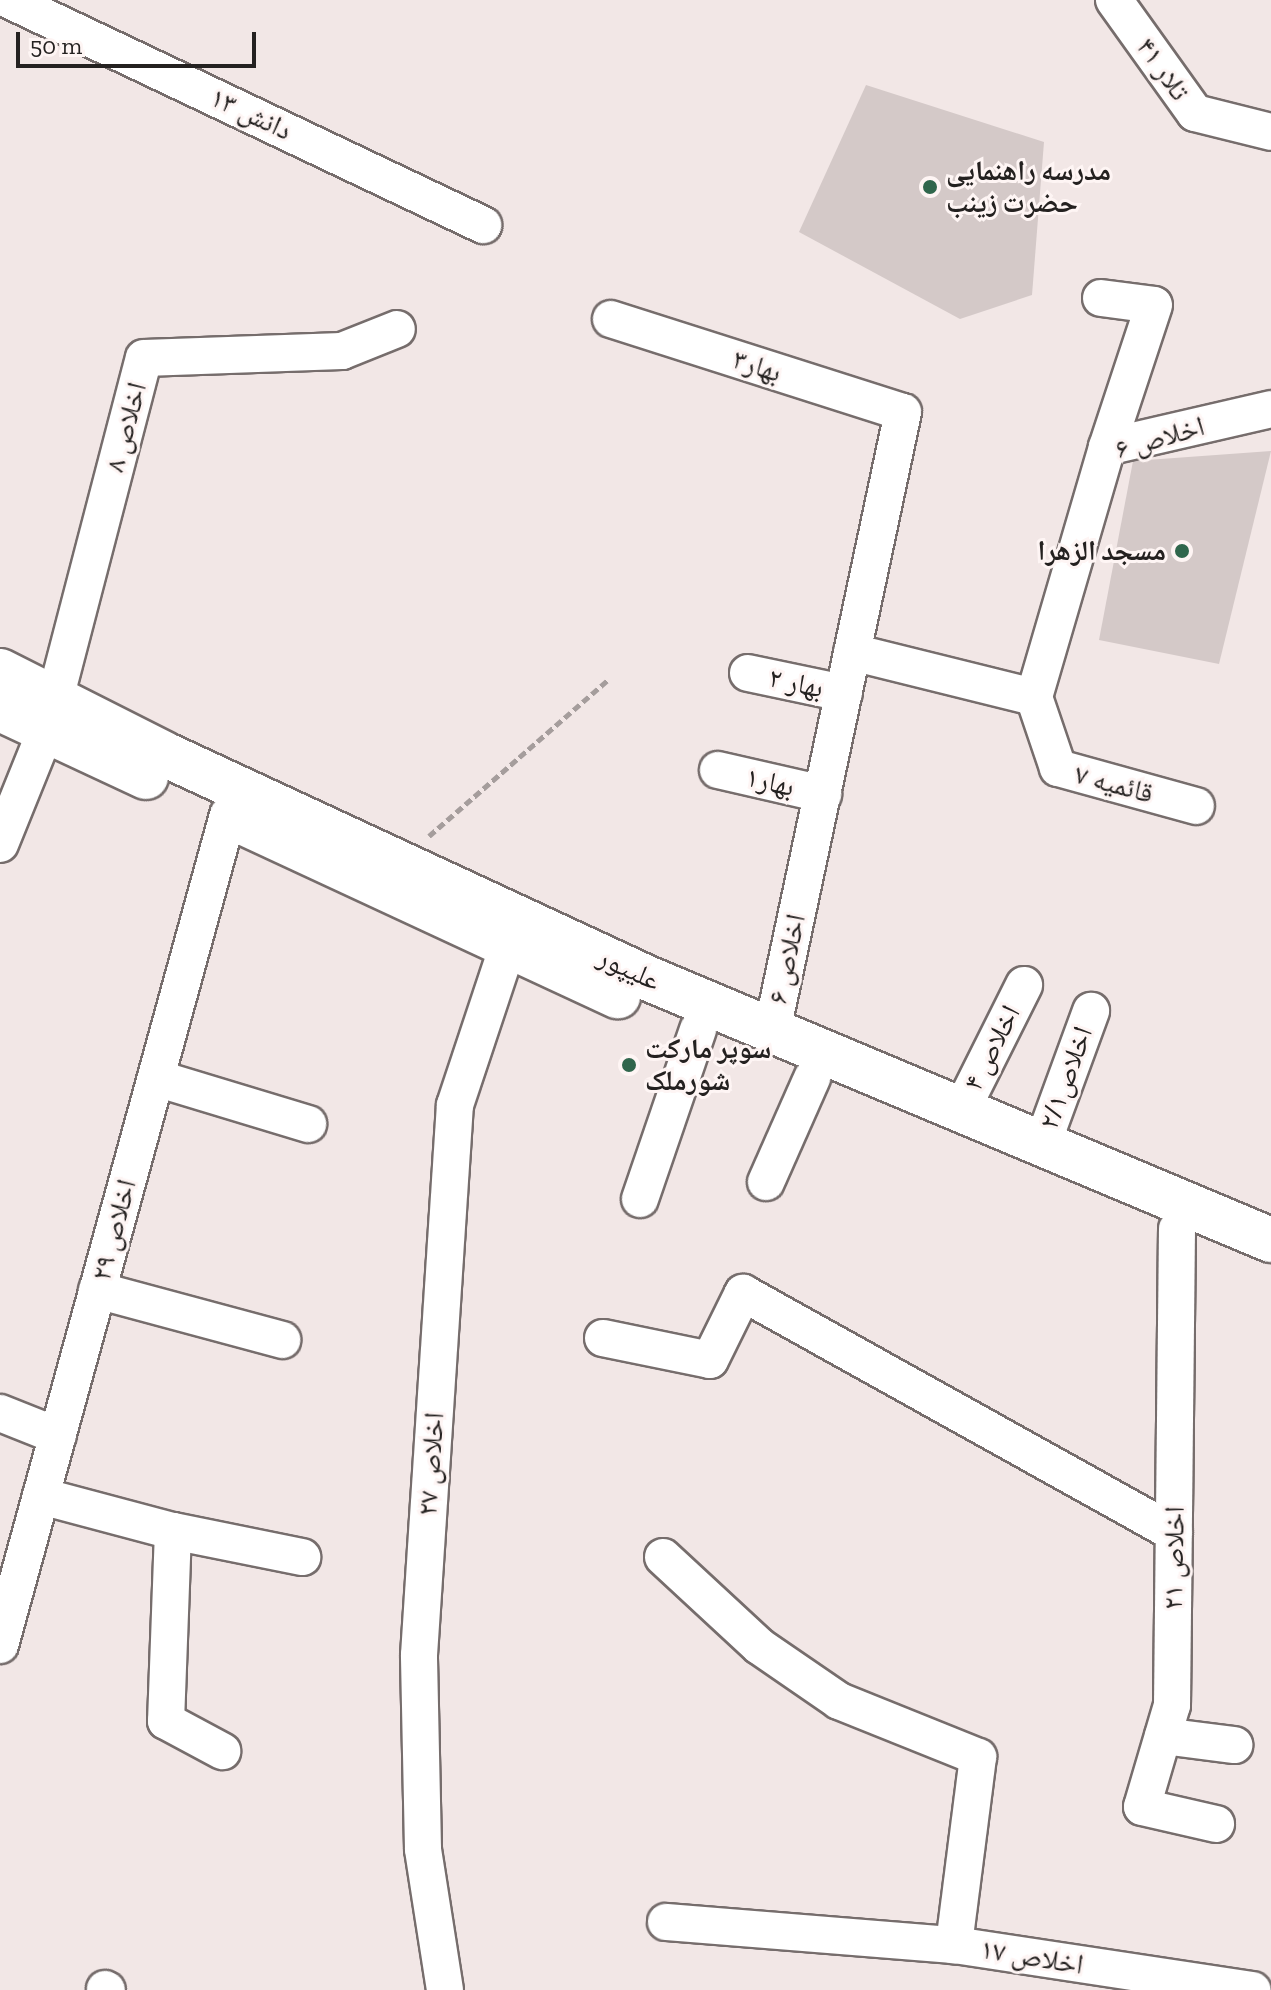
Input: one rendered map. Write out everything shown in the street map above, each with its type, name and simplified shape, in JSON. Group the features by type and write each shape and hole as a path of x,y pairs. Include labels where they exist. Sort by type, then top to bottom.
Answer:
{"main road":[{"name":"علیپور","path":"0,671 50,714 228,815 508,946 698,1030 769,1045 961,1111 1271,1240"},
{"name":"علیپور","path":"0,709 50,714 164,754 647,978 769,1045 812,1078 1177,1229 1271,1272"}],"street":[{"name":"تلار ۴۱","path":"1114,0 1195,113 1271,132"},
{"name":"دانش ۱۳","path":"15,1 483,225"},
{"path":"1101,298 1154,305 1107,447"},
{"name":"بهار۳","path":"611,319 903,412"},
{"name":"اخلاص ۸","path":"50,714 144,358 342,351 397,329"},
{"name":"اخلاص ۶","path":"1034,697 1107,447 1271,409"},
{"name":"اخلاص ۶","path":"769,1045 903,412"},
{"path":"852,652 1034,697"},
{"name":"بهار ۲","path":"748,673 844,693"},
{"name":"قائمیه ۷","path":"1034,697 1058,768 1196,806"},
{"path":"0,844 50,714"},
{"name":"بهار۱","path":"718,770 823,794"},
{"name":"اخلاص ۲۹","path":"0,1645 228,815"},
{"name":"اخلاص ۲۷","path":"445,1990 423,1849 419,1655 455,1105 508,946"},
{"name":"اخلاص ۴","path":"961,1111 1024,985"},
{"name":"اخلاص۲/۱","path":"1042,1145 1091,1011"},
{"path":"640,1199 698,1030"},
{"path":"156,1078 308,1124"},
{"path":"766,1182 812,1078"},
{"name":"اخلاص ۲۱","path":"1177,1229 1172,1705 1142,1807 1216,1824"},
{"path":"97,1290 282,1340"},
{"path":"603,1338 710,1360 743,1293 1174,1533"},
{"path":"0,1413 58,1436"},
{"path":"41,1496 173,1531 302,1557"},
{"path":"173,1531 166,1721 222,1751"},
{"path":"663,1557 759,1646 839,1701 978,1757 954,1945"},
{"path":"1163,1736 1234,1745"},
{"name":"اخلاص ۱۷","path":"666,1922 954,1945 1253,1990"}],"path":[{"path":"400,861 609,679"}],"building":[{"name":"مدرسه راهنمایی حضرت زینب","path":"866,85 1044,142 1032,295 960,319 799,232"},
{"name":"مسجد الزهرا","path":"1271,451 1219,664 1099,640 1133,461"}],"place":[{"name":"مدرسه راهنمایی حضرت زینب","path":"930,187"},
{"name":"مسجد الزهرا","path":"1182,551"},
{"name":"سوپر مارکت شورملک","path":"629,1065"}]}
